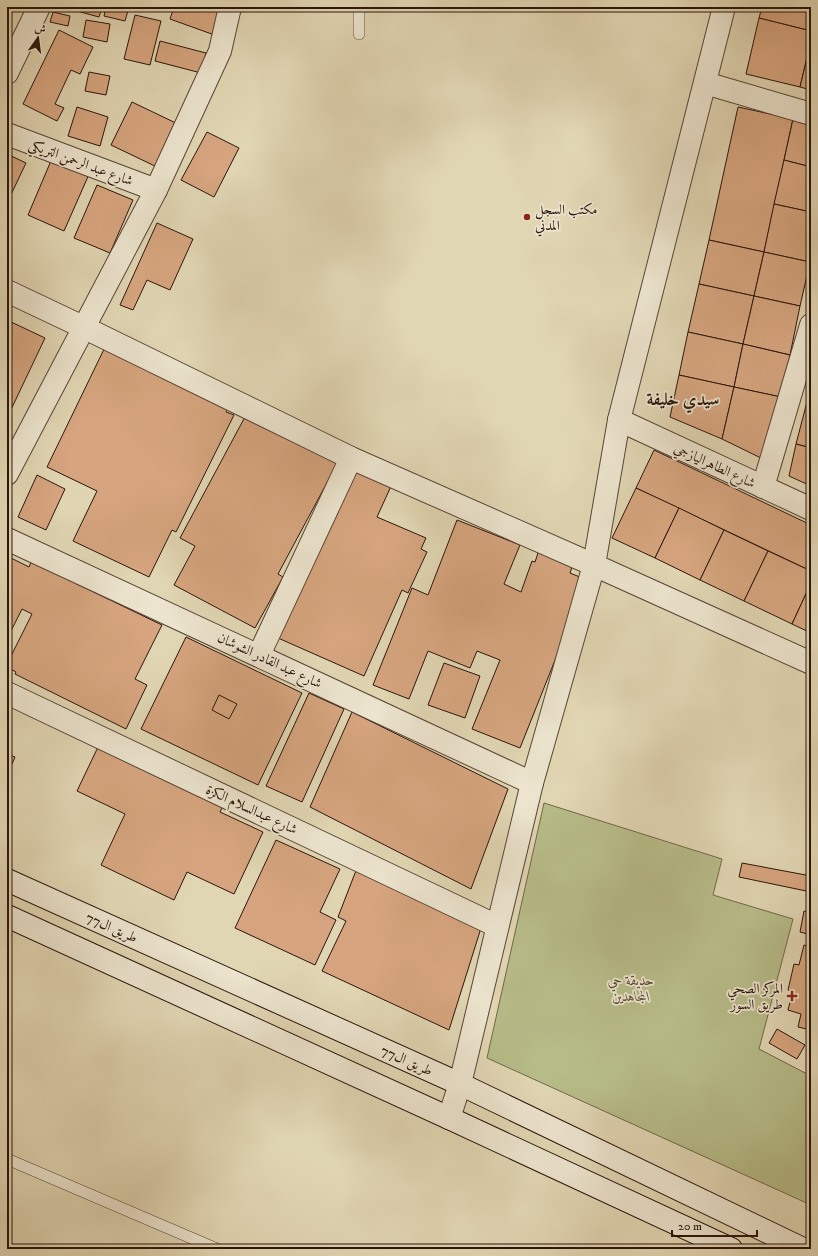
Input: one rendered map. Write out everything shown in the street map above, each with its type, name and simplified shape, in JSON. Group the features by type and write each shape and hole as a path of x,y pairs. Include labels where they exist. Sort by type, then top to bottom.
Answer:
{"street":[{"path":"7,73 39,7"},
{"path":"7,474 156,190 220,52 230,7"},
{"path":"449,1118 460,1084 532,783 594,565 619,420 724,7"},
{"path":"704,84 811,114"},
{"name":"شارع عبد الرحمن التريكي","path":"7,134 156,190"},
{"path":"7,291 351,458 594,565 811,664"},
{"path":"763,487 811,325"},
{"name":"شارع الطاهراليازجي","path":"619,420 811,509"},
{"path":"259,655 351,458"},
{"name":"شارع عبد القادر الشوشان","path":"7,539 532,783"},
{"name":"شارع عبدالسلام الكزة","path":"7,693 497,926"},
{"name":"طريق ال77","path":"7,880 460,1084 803,1249"},
{"path":"7,916 731,1249"}],"lane":[{"path":"359,7 359,34"},
{"path":"7,1159 216,1249"}],"green space":[{"name":"حديقة حي المجاهدين","path":"544,803 722,859 713,895 793,919 759,1049 811,1076 811,1205 487,1058"}],"building":[{"path":"62,7 102,7 99,17"},
{"path":"106,7 129,7 125,21 104,16"},
{"path":"174,7 215,7 228,12 220,37 170,19"},
{"path":"762,7 811,7 811,31 759,18"},
{"path":"53,12 70,16 68,26 50,22"},
{"path":"135,15 161,21 150,65 124,59"},
{"path":"759,18 811,31 811,41 800,87 746,74"},
{"path":"86,20 110,24 107,42 83,37"},
{"path":"59,30 93,47 80,74 71,70 55,104 64,108 57,121 23,104"},
{"path":"160,41 206,53 201,73 155,61"},
{"path":"811,41 811,90 800,87"},
{"path":"89,72 110,76 106,95 85,91"},
{"path":"132,102 180,125 159,168 111,145"},
{"path":"77,107 108,117 100,146 68,136"},
{"path":"738,107 793,119 764,252 709,240"},
{"path":"793,119 811,123 811,167 784,160"},
{"path":"207,132 239,148 214,197 181,180"},
{"path":"7,154 26,163 7,203"},
{"path":"53,156 90,172 64,231 28,215"},
{"path":"784,160 811,167 811,212 774,204"},
{"path":"97,185 133,200 110,253 74,238"},
{"path":"774,204 811,212 810,262 764,252"},
{"path":"157,223 193,239 170,290 147,280 133,310 120,305"},
{"path":"709,240 764,252 754,296 699,284"},
{"path":"764,252 810,262 800,306 754,296"},
{"path":"699,284 754,296 743,344 688,332"},
{"path":"754,296 800,306 790,355 743,344"},
{"path":"7,320 45,338 7,418"},
{"path":"688,332 743,344 734,387 679,375"},
{"path":"107,343 231,403 226,412 234,415 176,532 172,530 149,577 73,541 97,491 47,467"},
{"path":"743,344 790,355 781,397 734,387"},
{"path":"679,375 734,387 722,439 670,417"},
{"path":"734,387 781,397 765,460 722,439"},
{"path":"808,398 811,399 811,448 796,444"},
{"path":"246,415 337,464 278,574 283,577 255,628 174,585 195,546 180,538"},
{"path":"796,444 811,448 811,486 789,476"},
{"path":"654,450 811,525 811,571 636,488"},
{"path":"355,467 392,484 377,517 426,538 421,549 427,552 408,593 402,590 364,676 278,638"},
{"path":"37,475 65,489 46,530 18,517"},
{"path":"636,488 679,508 655,558 612,538"},
{"path":"679,508 724,530 700,580 655,558"},
{"path":"457,520 520,545 504,584 521,592 532,561 535,562 539,550 573,564 570,573 587,580 520,748 472,729 500,660 477,651 470,668 428,651 409,699 373,685 412,588 428,595"},
{"path":"724,530 768,551 744,601 700,580"},
{"path":"768,551 811,571 811,583 792,624 744,601"},
{"path":"7,556 29,567 32,560 76,581 75,583 162,625 135,679 147,685 126,729 15,674 16,672 7,667 7,664 32,614 22,609 7,639"},
{"path":"811,583 811,633 792,624"},
{"path":"186,637 302,693 258,785 141,729"},
{"path":"444,663 480,676 465,718 428,705"},
{"path":"309,693 344,709 302,802 266,786"},
{"path":"219,695 237,704 229,719 212,710"},
{"path":"352,712 508,789 471,889 310,807"},
{"path":"98,747 223,806 220,812 263,832 234,894 187,872 174,900 101,865 125,814 77,791"},
{"path":"7,754 15,757 7,776"},
{"path":"276,840 340,869 320,912 336,920 315,965 235,928"},
{"path":"742,863 811,876 811,892 739,877"},
{"path":"357,868 481,928 449,1030 322,971 346,921 338,917"},
{"path":"804,911 811,913 811,935 800,932"},
{"path":"804,945 811,947 811,1030 798,1027 801,1014 788,1010 793,991 788,990 794,964 799,965"},
{"path":"777,1029 805,1045 797,1059 769,1043"}],"place":[{"name":"مكتب السجل المدني","path":"527,217"},
{"name":"المركز الصحي طريق السور","path":"792,996"}],"district":[{"name":"سيدي خليفة","path":"683,399"}]}
